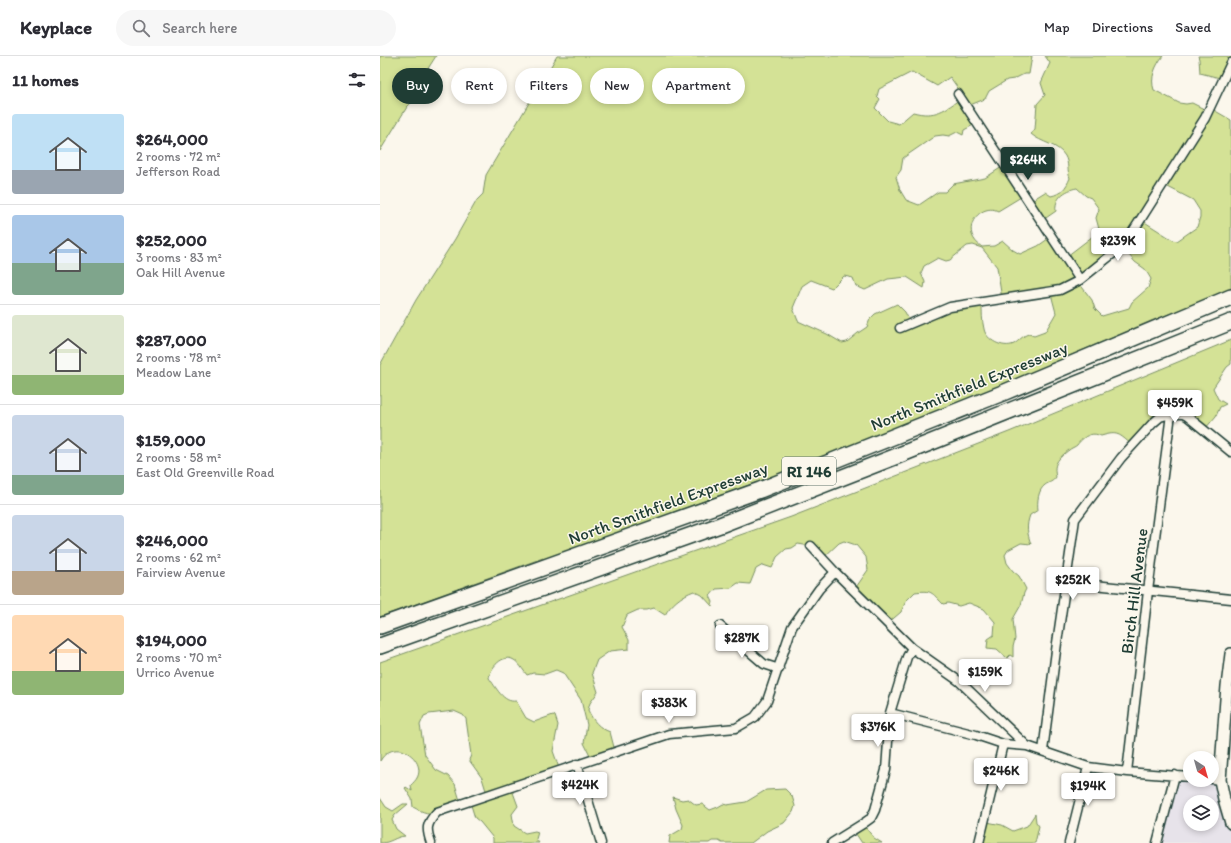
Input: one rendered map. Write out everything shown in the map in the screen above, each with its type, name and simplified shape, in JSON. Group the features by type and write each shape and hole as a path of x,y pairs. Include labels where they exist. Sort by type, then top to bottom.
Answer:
{"highway":[{"name":"North Smithfield Expressway","path":"380,626 767,488 1005,392 1231,298"},
{"name":"RI 146","path":"380,646 720,525 890,459 1231,322"}],"main road":[{"path":"1219,754 1231,654"},
{"path":"1219,787 1231,823"}],"street":[{"path":"900,328 950,307 1060,290 1080,280 1125,244 1205,118 1231,63"},
{"path":"958,94 1080,280"},
{"path":"1043,751 1065,582 1075,519 1121,458 1153,422 1160,417 1171,414 1183,414 1192,419 1231,452"},
{"name":"Birch Hill Avenue","path":"1127,772 1148,591 1171,414"},
{"path":"810,546 912,648 959,681 1027,746"},
{"path":"431,843 427,825 436,812 669,734 736,728 754,717 768,701 792,627 819,589 835,572"},
{"path":"1065,582 1231,599"},
{"path":"720,626 764,664 779,669"},
{"path":"832,843 864,824 871,818 875,810 886,770 890,714 907,657 912,648"},
{"path":"890,714 976,735 1003,744 1027,746 1088,767 1127,772 1183,776"},
{"path":"979,843 1003,744"},
{"path":"577,764 601,843"},
{"path":"1069,843 1088,767"},
{"path":"1157,843 1175,775"}],"shaded area":[{"path":"1175,777 1183,779 1183,787 1217,787 1231,826 1231,843 1158,843"}],"green space":[{"path":"380,56 436,56 428,68 392,68 392,104 410,104 380,151"},
{"path":"557,56 1032,56 1029,74 1024,74 1014,79 1007,80 989,91 985,99 970,105 979,122 964,130 963,135 957,132 949,136 935,136 903,158 901,170 896,177 900,190 906,200 919,205 938,192 945,192 953,184 985,178 1005,165 1026,194 998,211 991,209 985,210 979,214 974,219 972,226 972,233 975,240 982,247 994,246 1003,241 1020,254 1038,246 1052,236 1067,256 1097,233 1099,229 1096,218 1099,209 1091,198 1086,196 1077,188 1061,195 1057,202 1056,211 1043,220 1032,200 1045,192 1051,196 1058,194 1065,188 1070,178 1068,164 1062,152 1031,134 1035,129 1037,104 1045,95 1041,83 1050,63 1045,56 1163,56 1154,72 1154,90 1179,103 1192,103 1208,111 1212,109 1231,120 1231,290 1151,321 997,387 986,394 805,465 671,513 673,519 544,563 543,558 380,617 380,365 416,300 455,239 477,200 483,194 486,175 528,104 582,104 582,68 550,68","holes":["912,72 937,86 950,77 963,97 940,112 928,114 913,112 899,124 888,121 875,108 880,99 877,96 879,89","1166,186 1193,200 1200,211 1197,227 1177,241 1143,221","973,245 982,248 997,267 1002,299 1051,294 1056,313 1045,332 1034,336 1029,334 1014,344 1000,344 991,340 985,333 982,304 951,308 910,322 905,312 897,304 875,314 870,319 867,327 847,342 842,343 827,334 798,321 793,308 802,286 811,280 832,288 844,276 853,278 856,286 865,290 888,279 907,277 924,288 925,282 921,273 924,266 938,258 946,261 950,260 967,246","1123,248 1135,262 1145,269 1151,279 1148,288 1132,302 1129,308 1102,316 1095,309 1092,300 1079,283 1109,263"]},
{"path":"1198,56 1231,56 1231,65 1224,79 1200,73"},
{"path":"1231,340 1231,364 1227,367 1213,388 1218,399 1226,404 1220,407 1216,416 1205,429 1186,416 1165,416 1132,445 1118,434 1101,436 1094,434 1085,437 1058,460 1055,468 1056,477 1043,487 1038,496 1038,510 1030,515 1028,530 1031,544 1021,543 1008,550 1005,555 1007,563 1019,576 1026,589 1021,605 1013,619 1015,639 1013,657 1010,655 1007,658 997,649 987,648 988,639 994,635 995,622 984,609 969,603 959,606 948,603 943,604 933,594 925,591 915,592 906,601 901,612 887,624 854,590 868,570 866,557 856,545 844,541 839,543 823,558 810,546 798,544 792,548 786,549 777,557 772,568 763,565 756,569 750,584 738,583 731,588 716,589 710,596 713,602 712,606 702,595 694,591 677,601 665,615 654,608 638,610 627,615 622,627 629,640 629,649 610,651 597,660 592,673 598,692 590,703 588,710 597,724 610,732 615,751 592,759 584,743 587,725 581,700 563,673 556,670 545,674 533,673 527,675 518,663 510,658 502,660 494,666 489,678 497,690 507,700 516,701 526,718 534,722 553,715 555,716 558,725 553,751 559,768 511,787 518,806 512,814 514,826 525,833 535,831 538,832 536,839 539,843 493,843 493,838 475,818 470,802 487,794 482,778 469,760 471,755 466,719 463,715 454,711 429,714 424,716 420,725 425,755 436,770 448,776 455,784 461,804 443,812 427,813 420,811 413,807 412,799 405,788 406,787 412,791 411,785 417,778 419,771 418,764 414,758 401,750 394,750 386,754 380,761 380,662 791,517 1009,432"},
{"path":"785,789 792,796 795,806 793,812 784,823 767,831 751,843 722,843 719,841 712,841 709,843 669,843 670,836 682,829 683,825 676,809 673,797 682,800 688,799 696,805 702,804 710,810 723,804 727,805 746,802 766,790"},
{"path":"380,798 386,807 393,811 403,804 408,804 395,815 392,820 396,829 405,836 380,843"},
{"path":"1035,814 1036,822 1039,826 1035,843 980,843 987,822 1002,825 1013,831 1027,826"},
{"path":"861,822 874,838 882,843 862,843 852,828"}]}
